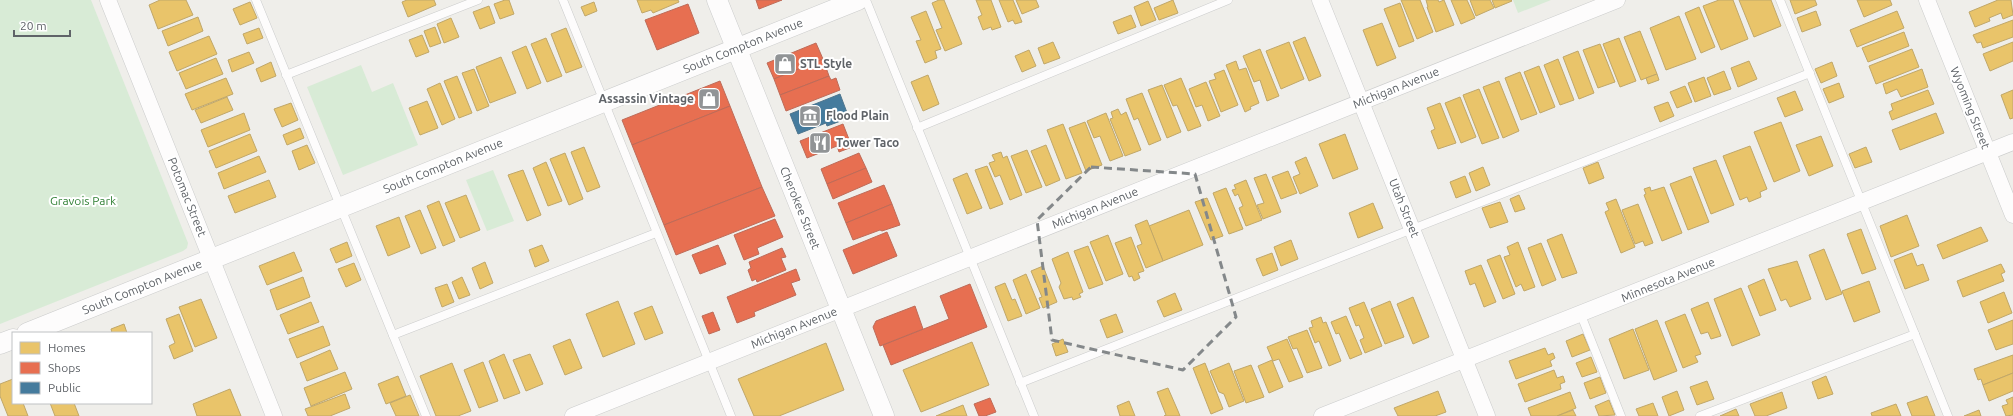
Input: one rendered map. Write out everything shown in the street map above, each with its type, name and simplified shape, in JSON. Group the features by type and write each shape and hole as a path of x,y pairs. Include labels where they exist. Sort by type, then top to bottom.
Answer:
{"street":[{"name":"Potomac Street","path":"108,0 274,416"},
{"name":"Cherokee Street","path":"716,0 884,416"},
{"name":"South Compton Avenue","path":"30,332 858,0"},
{"name":"Utah Street","path":"1320,0 1487,416"},
{"name":"Michigan Avenue","path":"573,416 1617,0"},
{"name":"Wyoming Street","path":"1927,0 2013,215"},
{"name":"Minnesota Avenue","path":"1322,416 1581,315 2013,142"},
{"path":"0,344 12,339"}],"lane":[{"path":"256,0 342,207 426,416"},
{"path":"286,75 478,0"},
{"path":"563,0 731,416"},
{"path":"866,0 1034,416"},
{"path":"917,128 1228,0"},
{"path":"1780,0 1948,416"},
{"path":"1020,383 1810,73"},
{"path":"393,335 656,233"},
{"path":"1581,315 1621,416"},
{"path":"1700,416 1915,334"}],"highlighted area":[{"path":"1091,167 1195,174 1236,317 1183,370 1052,340 1037,220"}],"green space":[{"name":"Gravois Park","path":"0,0 91,0 188,243 187,248 183,251 0,324"},
{"path":"1513,0 1551,0 1518,13"},
{"path":"361,65 372,92 393,83 418,145 343,175 307,87"},
{"path":"493,170 514,221 487,231 466,180"}],"building: Homes":[{"path":"160,0 186,0 193,15 158,29 149,5"},
{"path":"407,0 434,0 436,5 408,17 402,2"},
{"path":"509,0 514,14 500,19 494,4"},
{"path":"637,0 678,0 679,2 653,13 651,10 642,13"},
{"path":"939,0 944,0 962,44 945,51 936,30 942,28 932,3"},
{"path":"976,0 991,0 1001,27 992,30 991,27 983,30 978,17 982,15"},
{"path":"999,0 1013,0 1022,22 1015,24 1013,20 1008,22"},
{"path":"1016,0 1036,0 1039,7 1022,14"},
{"path":"1173,0 1178,13 1159,20 1154,8"},
{"path":"1401,0 1420,0 1433,32 1417,39"},
{"path":"1426,0 1438,0 1439,2 1444,0 1454,25 1436,32"},
{"path":"1451,0 1467,0 1475,18 1461,24"},
{"path":"1470,0 1490,0 1494,8 1476,16"},
{"path":"1492,0 1511,0 1512,1 1495,8"},
{"path":"1719,0 1733,0 1748,39 1721,50 1703,6"},
{"path":"1739,0 1771,0 1781,26 1754,37"},
{"path":"1790,0 1815,0 1817,5 1795,14"},
{"path":"1857,0 1890,0 1892,5 1864,17"},
{"path":"1998,0 2011,0 2013,15 2003,19 2001,13 1989,18 1990,21 1975,27 1969,12"},
{"path":"1148,1 1156,20 1141,26 1134,7"},
{"path":"250,2 257,18 240,25 233,9"},
{"path":"594,2 597,11 585,16 581,7"},
{"path":"1400,3 1414,41 1399,47 1384,9"},
{"path":"489,6 495,23 480,29 473,12"},
{"path":"1699,7 1715,47 1701,53 1685,13"},
{"path":"926,11 941,49 935,51 937,58 925,63 916,41 921,40 911,17"},
{"path":"1816,11 1821,25 1802,32 1797,18"},
{"path":"1897,11 1904,28 1857,47 1850,30"},
{"path":"1131,15 1136,27 1118,34 1113,22"},
{"path":"1679,16 1696,59 1666,70 1650,28"},
{"path":"198,17 203,31 168,46 162,31"},
{"path":"451,18 459,37 444,43 437,24"},
{"path":"2013,20 2013,37 1983,48 1981,42 1977,43 1973,35"},
{"path":"1382,23 1396,58 1377,66 1363,30"},
{"path":"435,27 441,43 430,47 424,31"},
{"path":"259,28 263,38 247,44 243,34"},
{"path":"566,28 582,67 566,73 551,34"},
{"path":"1640,31 1657,74 1641,80 1624,37"},
{"path":"1904,32 1909,46 1868,62 1862,48"},
{"path":"422,35 429,52 416,57 409,40"},
{"path":"209,36 217,54 177,71 169,52"},
{"path":"1305,37 1321,76 1309,81 1293,42"},
{"path":"546,38 562,76 547,82 531,44"},
{"path":"1619,38 1636,81 1620,87 1603,44"},
{"path":"1053,42 1060,58 1044,64 1038,48"},
{"path":"1289,42 1304,79 1281,89 1266,51"},
{"path":"2013,42 2013,61 1990,71 1983,54"},
{"path":"1600,44 1615,82 1598,88 1583,50"},
{"path":"526,46 541,83 527,89 512,52"},
{"path":"1260,49 1279,96 1267,101 1260,80 1254,82 1243,56"},
{"path":"1912,49 1919,67 1876,84 1869,66"},
{"path":"1029,50 1036,66 1022,72 1015,56"},
{"path":"1578,51 1594,93 1579,99 1563,57"},
{"path":"249,52 254,63 232,72 228,60"},
{"path":"501,57 516,93 490,103 476,67"},
{"path":"216,58 223,74 186,89 179,73"},
{"path":"1558,59 1574,100 1560,105 1544,65"},
{"path":"1236,61 1239,70 1246,68 1259,103 1250,107 1251,109 1245,112 1226,65"},
{"path":"1749,61 1757,79 1738,87 1731,68"},
{"path":"271,62 276,76 261,82 256,69"},
{"path":"1832,62 1837,76 1821,83 1815,69"},
{"path":"1539,66 1555,107 1540,113 1524,72"},
{"path":"474,69 489,106 477,111 462,73"},
{"path":"1922,69 1928,87 1901,97 1897,89 1886,94 1883,84"},
{"path":"1224,70 1238,105 1221,112 1209,81 1216,79 1214,74"},
{"path":"1724,71 1731,89 1714,95 1707,78"},
{"path":"1520,72 1537,114 1521,120 1505,78"},
{"path":"1657,74 1659,80 1648,84 1646,78"},
{"path":"928,75 939,104 923,111 911,82"},
{"path":"457,76 472,113 459,118 444,81"},
{"path":"1704,77 1711,96 1695,102 1688,83"},
{"path":"226,78 233,94 192,110 185,94"},
{"path":"1181,78 1201,126 1188,131 1177,105 1173,106 1164,85"},
{"path":"1499,81 1519,131 1503,138 1483,87"},
{"path":"1206,82 1220,116 1208,121 1202,105 1196,107 1189,89"},
{"path":"440,83 455,119 442,125 427,89"},
{"path":"1839,83 1844,97 1829,103 1823,89"},
{"path":"1162,85 1181,132 1167,138 1148,90"},
{"path":"1685,86 1692,102 1677,108 1670,92"},
{"path":"1479,89 1499,138 1482,144 1463,95"},
{"path":"1928,90 1934,104 1892,120 1889,112 1893,110 1891,104"},
{"path":"2013,90 2013,118 2010,119 2001,95"},
{"path":"1795,91 1803,110 1785,117 1777,98"},
{"path":"1142,93 1161,140 1149,145 1138,118 1134,120 1126,99"},
{"path":"227,97 233,110 201,123 195,110"},
{"path":"1460,97 1476,137 1461,143 1445,103"},
{"path":"427,101 438,128 420,135 409,108"},
{"path":"1668,102 1674,116 1660,122 1654,107"},
{"path":"291,103 298,120 282,127 274,109"},
{"path":"1440,103 1456,143 1438,149 1431,131 1435,129 1427,108"},
{"path":"1118,109 1121,115 1126,112 1141,150 1125,156 1110,119 1113,118 1111,112"},
{"path":"244,113 250,130 208,147 201,130"},
{"path":"1106,113 1123,156 1110,161 1100,136 1094,138 1087,121"},
{"path":"1936,113 1944,133 1900,150 1892,130"},
{"path":"1085,122 1102,165 1086,171 1069,128"},
{"path":"1781,122 1800,171 1774,182 1754,132"},
{"path":"1063,124 1082,173 1066,179 1047,130"},
{"path":"300,128 304,138 287,145 283,135"},
{"path":"250,134 257,151 216,168 209,151"},
{"path":"1345,134 1358,169 1333,179 1319,144"},
{"path":"1821,136 1833,166 1809,176 1796,145"},
{"path":"307,145 315,163 299,170 292,151"},
{"path":"1046,145 1060,180 1046,186 1031,151"},
{"path":"1750,146 1767,189 1760,192 1761,197 1749,202 1747,197 1740,200 1723,156"},
{"path":"584,147 600,187 587,192 571,152"},
{"path":"1866,147 1872,162 1855,168 1849,154"},
{"path":"1027,150 1042,187 1026,193 1011,156"},
{"path":"1001,152 1003,158 1007,156 1022,195 1010,200 1000,175 995,177 989,163 995,161 992,155"},
{"path":"565,153 583,199 569,205 550,159"},
{"path":"259,156 266,172 224,189 218,173"},
{"path":"1306,157 1318,186 1300,194 1293,177 1300,174 1295,162"},
{"path":"1716,160 1734,205 1711,214 1693,168"},
{"path":"546,162 562,201 548,206 533,168"},
{"path":"1598,162 1604,178 1589,184 1583,168"},
{"path":"987,166 1003,204 990,209 975,170"},
{"path":"1483,167 1490,185 1476,191 1469,173"},
{"path":"523,170 541,215 527,221 508,175"},
{"path":"1288,171 1297,193 1281,199 1272,177"},
{"path":"967,173 982,208 967,214 953,179"},
{"path":"1266,174 1281,212 1263,219 1257,205 1264,203 1254,178"},
{"path":"1465,176 1471,192 1456,198 1450,182"},
{"path":"1691,176 1709,222 1688,230 1670,184"},
{"path":"269,180 276,197 235,213 228,196"},
{"path":"1246,180 1262,220 1246,226 1239,208 1243,206 1238,194 1235,196 1232,190 1236,189 1234,185"},
{"path":"1650,187 1651,191 1664,187 1682,233 1662,241 1644,195 1646,194 1644,189"},
{"path":"1226,188 1243,229 1229,234 1213,193"},
{"path":"466,195 480,230 460,238 445,203"},
{"path":"1519,195 1525,209 1515,212 1510,199"},
{"path":"1207,198 1223,236 1211,240 1195,202"},
{"path":"1616,199 1635,247 1621,253 1605,212 1609,210 1606,203"},
{"path":"439,201 455,241 443,246 427,206"},
{"path":"1500,202 1508,222 1490,228 1482,208"},
{"path":"1373,203 1383,228 1358,238 1349,213"},
{"path":"1638,204 1653,243 1645,246 1643,241 1635,244 1622,210"},
{"path":"420,210 436,248 421,254 405,216"},
{"path":"1189,210 1203,245 1163,261 1149,226"},
{"path":"1907,215 1919,246 1891,257 1880,226"},
{"path":"399,217 410,247 388,256 376,226"},
{"path":"1147,220 1163,261 1146,268 1137,246 1142,244 1135,225"},
{"path":"1981,227 1988,241 1943,259 1937,245"},
{"path":"1861,229 1876,269 1862,274 1847,234"},
{"path":"1562,234 1577,273 1562,278 1547,240"},
{"path":"1108,235 1123,274 1106,281 1090,242"},
{"path":"1131,237 1144,271 1138,273 1140,278 1134,281 1132,276 1129,277 1115,243"},
{"path":"1291,240 1298,259 1281,266 1274,247"},
{"path":"347,242 352,256 336,263 330,249"},
{"path":"1518,242 1535,287 1524,291 1521,284 1516,287 1504,257 1510,255 1507,247"},
{"path":"1541,243 1556,280 1542,286 1528,248"},
{"path":"542,245 549,261 535,267 529,250"},
{"path":"1088,246 1103,284 1089,289 1074,251"},
{"path":"1824,249 1842,294 1826,300 1809,255"},
{"path":"294,252 302,271 267,285 259,266"},
{"path":"1068,252 1083,292 1079,294 1081,297 1073,300 1072,297 1064,299 1059,287 1061,283 1052,259"},
{"path":"1272,253 1278,270 1263,276 1256,259"},
{"path":"1912,253 1917,266 1923,264 1929,280 1905,289 1894,260"},
{"path":"1500,255 1515,294 1503,299 1487,260"},
{"path":"1797,261 1811,299 1790,307 1786,299 1781,301 1768,269"},
{"path":"485,262 493,283 480,289 472,268"},
{"path":"354,263 361,280 346,287 338,269"},
{"path":"2001,264 2005,272 2001,274 2004,281 1963,297 1957,281"},
{"path":"1481,265 1496,302 1484,307 1475,283 1470,285 1465,271"},
{"path":"1043,266 1057,302 1043,308 1039,298 1042,297 1031,271"},
{"path":"1026,274 1040,308 1026,314 1013,280"},
{"path":"303,277 310,297 277,310 270,290"},
{"path":"462,277 470,295 459,299 452,282"},
{"path":"1764,279 1776,310 1760,316 1748,286"},
{"path":"1869,281 1880,312 1854,322 1842,291"},
{"path":"1005,283 1012,300 1015,299 1022,316 1008,321 995,287"},
{"path":"447,284 454,302 442,307 435,288"},
{"path":"1741,288 1760,335 1732,346 1714,299"},
{"path":"2004,292 2012,313 1988,323 1980,302"},
{"path":"1175,293 1182,310 1164,317 1157,301"},
{"path":"1413,297 1429,337 1413,344 1397,304"},
{"path":"201,299 217,338 195,347 179,307"},
{"path":"618,301 635,344 603,357 586,314"},
{"path":"1390,301 1404,337 1385,344 1371,309"},
{"path":"311,302 319,322 288,334 280,315"},
{"path":"1364,302 1382,346 1365,353 1360,340 1364,338 1359,325 1356,326 1349,308"},
{"path":"1708,302 1721,336 1711,339 1708,332 1701,334 1691,309"},
{"path":"652,306 663,333 645,340 634,313"},
{"path":"179,314 193,351 174,359 169,346 175,343 166,319"},
{"path":"1116,314 1123,332 1107,338 1100,320"},
{"path":"1685,314 1701,354 1695,356 1698,362 1683,368 1665,322"},
{"path":"1346,316 1362,354 1350,359 1339,333 1336,334 1331,322"},
{"path":"1321,317 1323,323 1326,322 1341,361 1329,366 1319,341 1315,343 1309,328 1313,327 1311,321"},
{"path":"1657,320 1677,371 1654,380 1635,329"},
{"path":"2013,320 2013,344 1996,350 1988,330"},
{"path":"124,324 127,332 112,332 111,329"},
{"path":"323,326 330,345 297,358 289,339"},
{"path":"1633,329 1649,370 1624,379 1609,339"},
{"path":"1307,330 1322,368 1307,373 1297,348 1293,349 1288,337"},
{"path":"1583,334 1590,350 1572,357 1566,341"},
{"path":"570,339 582,368 565,375 553,346"},
{"path":"1063,339 1068,352 1056,356 1052,344"},
{"path":"1287,339 1303,377 1289,382 1279,359 1273,361 1267,347"},
{"path":"972,342 989,385 921,412 903,370"},
{"path":"826,343 844,390 779,416 754,416 738,379"},
{"path":"1545,348 1548,355 1553,353 1555,358 1550,361 1552,366 1516,379 1509,361"},
{"path":"330,350 338,369 307,381 300,363"},
{"path":"504,354 520,393 504,399 489,361"},
{"path":"530,354 543,384 526,391 513,360"},
{"path":"2013,355 2013,373 1983,385 1981,379 1978,380 1974,369"},
{"path":"1591,357 1597,372 1582,377 1576,363"},
{"path":"1272,360 1283,387 1269,393 1258,366"},
{"path":"483,362 498,401 479,408 464,370"},
{"path":"452,363 471,411 458,416 436,416 420,376"},
{"path":"1205,363 1223,409 1211,414 1193,368"},
{"path":"1229,363 1244,401 1229,407 1224,394 1219,392 1210,371"},
{"path":"1251,365 1264,397 1246,403 1234,371"},
{"path":"1554,370 1557,378 1563,376 1565,382 1560,384 1561,389 1525,402 1518,384"},
{"path":"345,372 352,389 311,406 304,388"},
{"path":"2013,373 2013,391 1989,401 1983,385"},
{"path":"398,376 406,396 386,404 378,384"},
{"path":"1826,376 1833,394 1818,399 1812,382"},
{"path":"1600,377 1606,393 1590,399 1584,383"},
{"path":"12,379 12,404 23,404 28,416 8,416 0,396 0,384"},
{"path":"1707,381 1714,399 1697,405 1690,387"},
{"path":"1168,388 1180,416 1164,416 1166,415 1157,392"},
{"path":"230,389 241,416 197,416 193,404"},
{"path":"1438,391 1446,412 1435,416 1398,416 1394,408"},
{"path":"1677,391 1684,410 1669,416 1662,397"},
{"path":"1570,392 1576,408 1557,416 1531,416 1528,408"},
{"path":"1782,392 1787,408 1766,416 1755,416 1750,404"},
{"path":"345,394 350,408 330,416 308,416 305,409"},
{"path":"410,395 419,416 396,416 390,403"},
{"path":"1927,396 1935,416 1912,416 1907,403"},
{"path":"2013,397 2013,415 2006,416 2002,406 2008,404 2006,400"},
{"path":"1609,400 1615,415 1599,416 1595,406"},
{"path":"1129,401 1135,416 1120,416 1117,406"},
{"path":"1653,403 1658,416 1639,416 1636,409"},
{"path":"50,404 74,404 79,416 55,416"},
{"path":"1896,404 1901,416 1872,416 1871,413"},
{"path":"963,405 967,416 936,416"},
{"path":"1736,409 1739,416 1720,416"},
{"path":"1573,410 1576,416 1557,416"},
{"path":"1979,410 1981,416 1964,416"}],"building: Shops":[{"path":"756,0 782,0 759,9"},
{"path":"688,4 699,33 657,50 645,20"},
{"path":"816,43 823,59 774,79 767,63"},
{"path":"823,59 829,76 780,95 774,79"},
{"path":"829,76 831,80 836,78 840,90 786,111 780,95"},
{"path":"720,81 730,106 632,145 622,120"},
{"path":"730,106 762,187 664,225 632,145"},
{"path":"843,124 852,147 839,152 837,146 807,158 800,141"},
{"path":"859,153 866,168 827,184 821,169"},
{"path":"866,168 872,182 833,199 827,184"},
{"path":"884,185 892,204 846,223 838,203"},
{"path":"762,187 775,216 676,255 664,225"},
{"path":"892,204 900,225 882,231 880,230 853,240 846,223"},
{"path":"775,219 783,237 757,248 759,254 744,260 734,235"},
{"path":"887,232 897,256 853,274 843,250"},
{"path":"718,245 726,264 700,274 692,255"},
{"path":"782,248 786,257 781,258 786,270 757,282 756,279 752,281 748,270 751,268 749,262"},
{"path":"796,269 800,280 791,283 796,295 754,312 755,316 737,323 727,297"},
{"path":"970,284 987,327 891,365 883,345 949,319 940,296"},
{"path":"915,306 923,329 880,346 873,327 876,321"},
{"path":"713,312 720,330 709,334 702,316"},
{"path":"990,398 996,412 985,416 979,416 974,404"}],"building: Public":[{"path":"840,94 849,118 827,126 826,123 798,134 790,114"}],"place":[{"name":"STL Style","path":"785,64"},
{"name":"Assassin Vintage","path":"709,99"},
{"name":"Flood Plain","path":"810,116"},
{"name":"Tower Taco","path":"820,143"}]}
